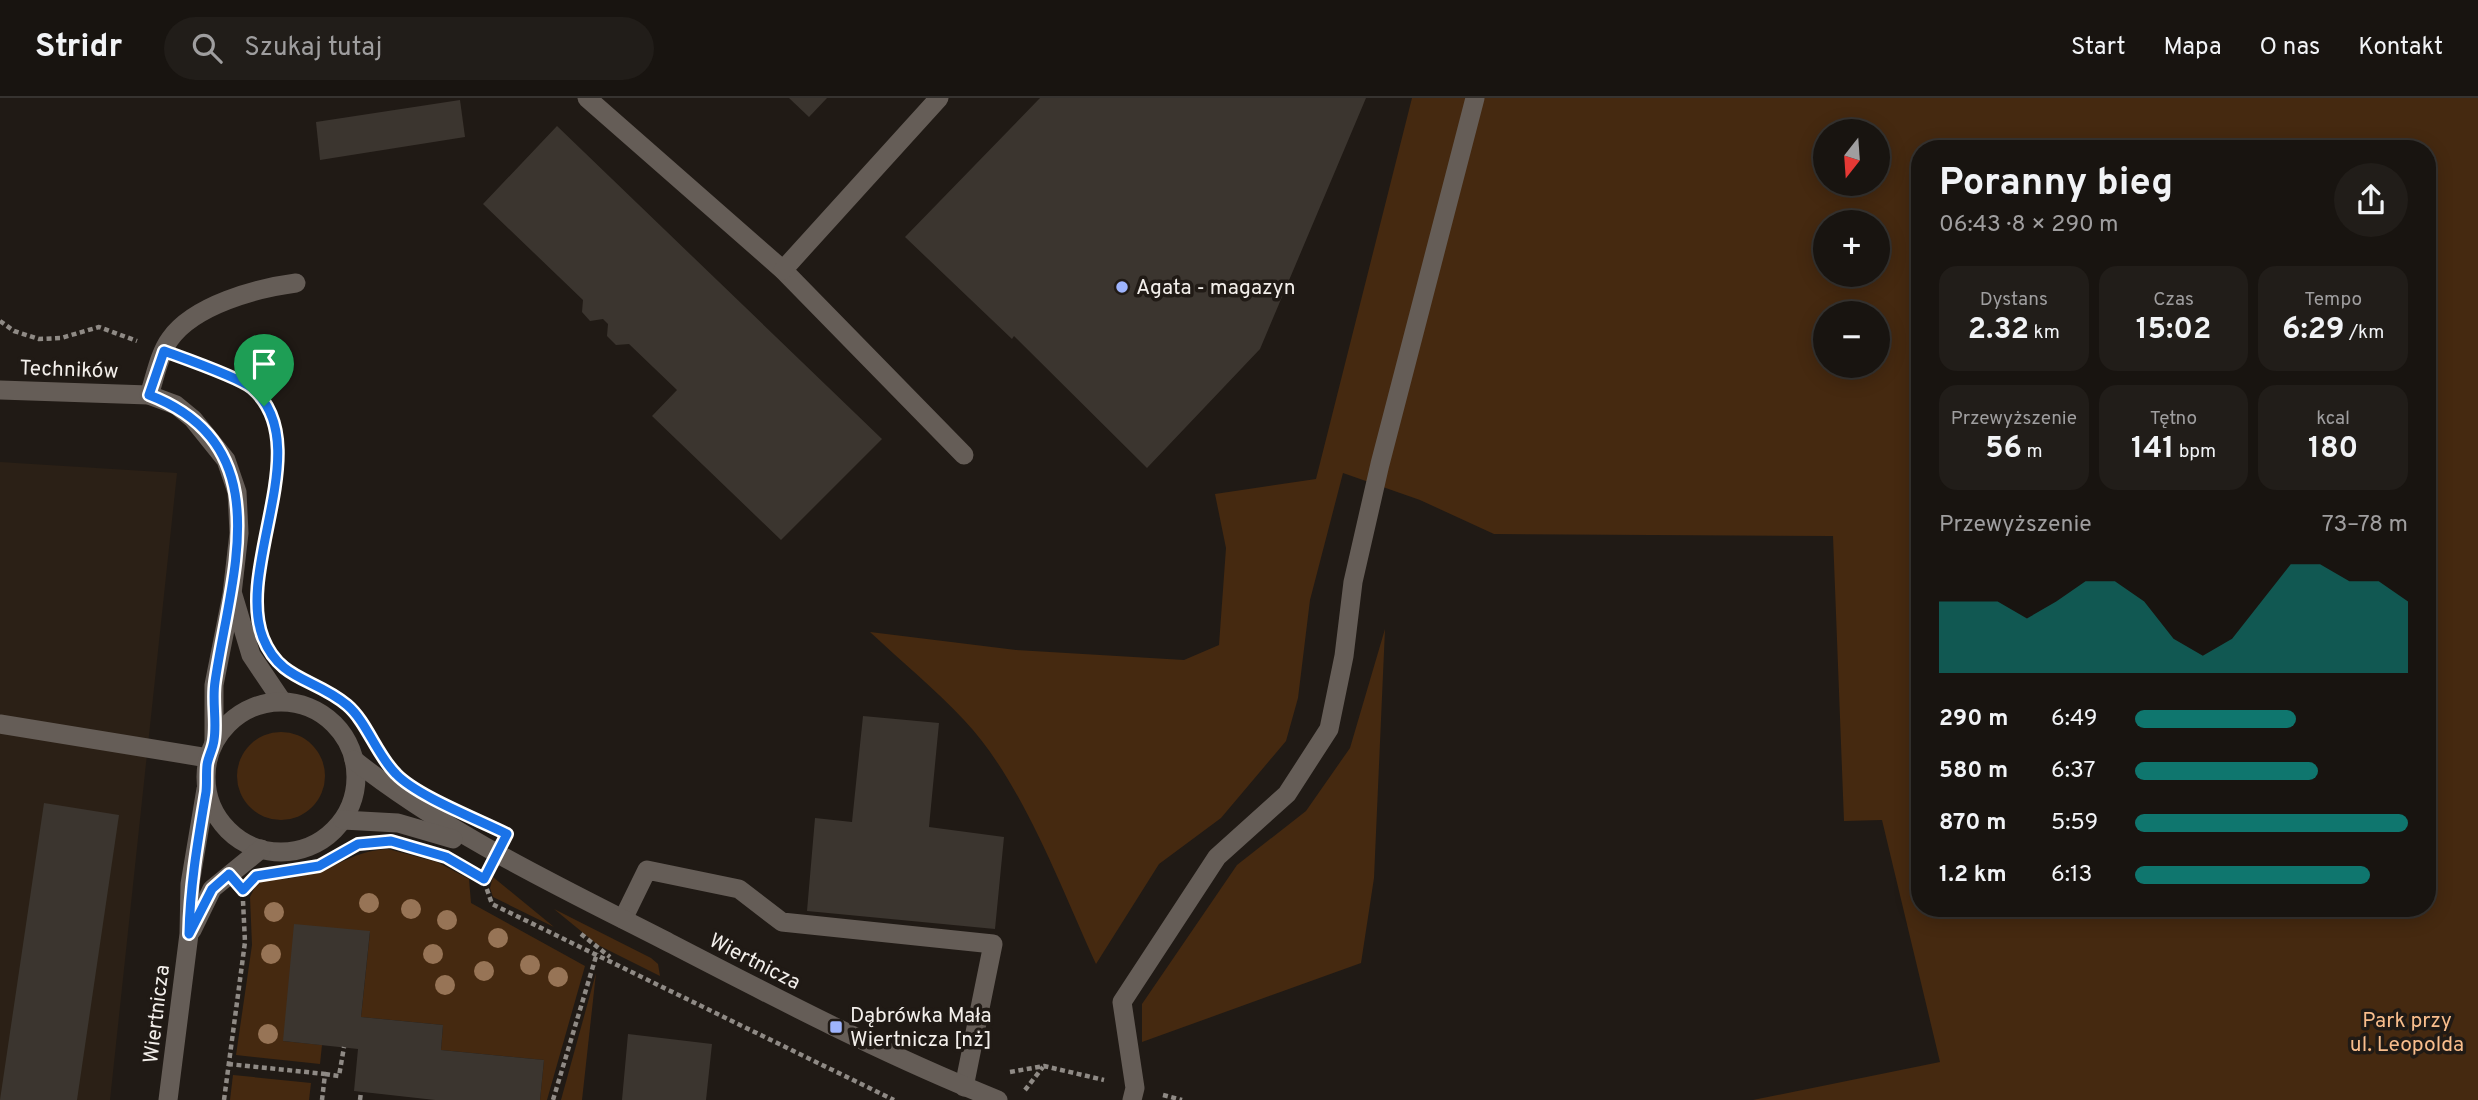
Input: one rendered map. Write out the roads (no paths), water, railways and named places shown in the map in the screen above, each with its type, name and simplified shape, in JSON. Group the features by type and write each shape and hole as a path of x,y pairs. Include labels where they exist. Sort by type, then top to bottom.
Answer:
{"street":[{"path":"587,98 783,270 964,455"},
{"path":"783,270 939,98"},
{"path":"1132,1100 1135,1088 1122,1002 1217,857 1287,793 1329,729 1344,656 1353,582 1380,464 1475,98"},
{"path":"149,395 170,339 183,327 219,303 256,289 296,283"},
{"name":"Techników","path":"0,390 149,395 176,405 193,419 226,460 237,492 240,533 232,594 214,685 211,750"},
{"name":"Techników","path":"232,594 251,655 282,701"},
{"path":"282,701 307,706 329,718 345,737 354,760 354,791 343,820 327,836 307,848 284,852 261,849 236,836 216,814 206,788 211,750 231,720 255,706 282,701"},
{"path":"0,724 211,750"},
{"name":"Wiertnicza","path":"354,760 399,795 497,855 836,1027 964,1087 998,1100"},
{"name":"Wiertnicza","path":"168,1100 189,934 191,873 206,788"},
{"name":"Wiertnicza","path":"343,820 371,820 422,827 497,855"},
{"name":"Wiertnicza","path":"189,934 212,889 261,849"},
{"path":"623,919 649,862 739,890 782,922 993,944 964,1087"}],"place":[{"name":"Agata - magazyn","path":"1122,287"},
{"name":"Dąbrówka Mała Wiertnicza [nż]","path":"836,1027"}],"park label":[{"name":"Park przy ul. Leopolda","path":"2407,1032"}]}
